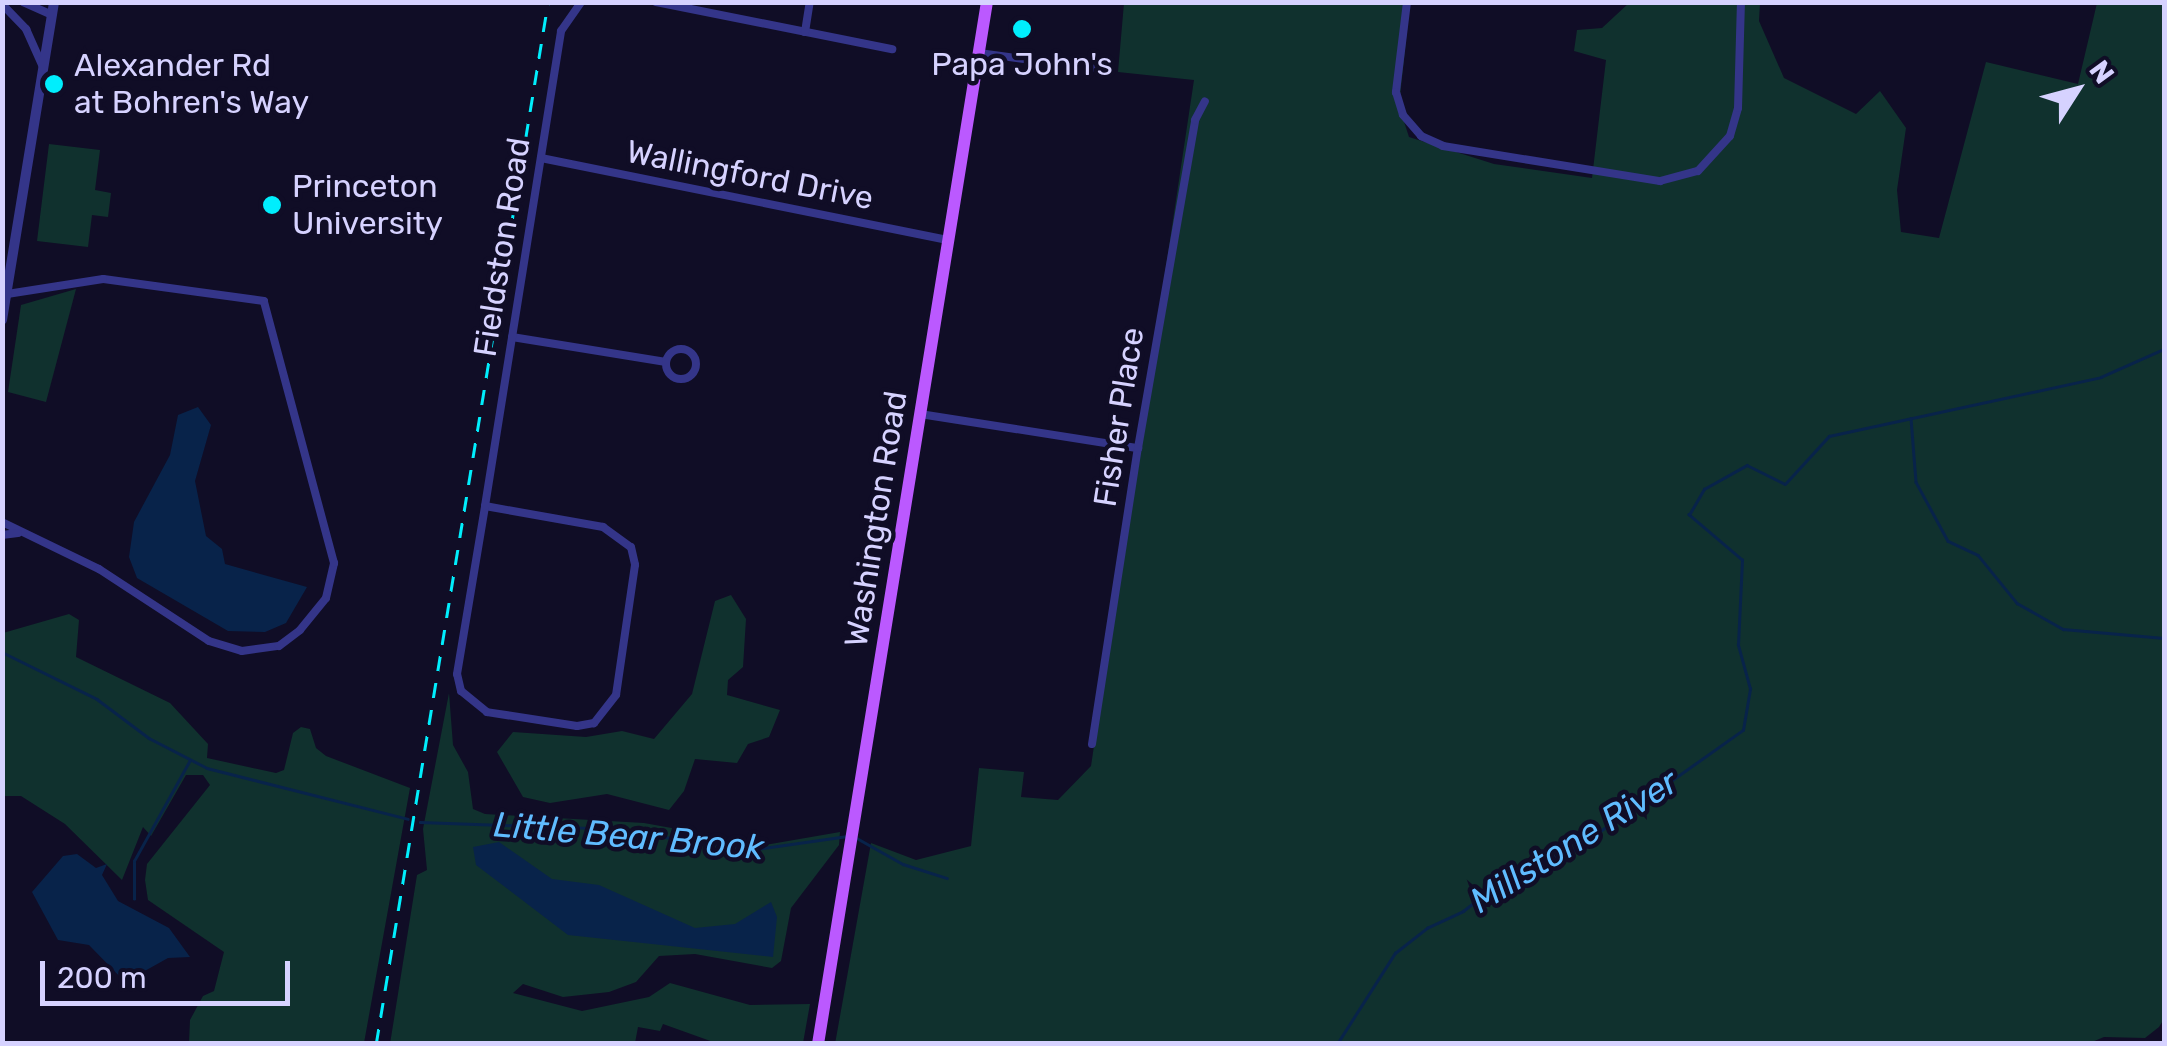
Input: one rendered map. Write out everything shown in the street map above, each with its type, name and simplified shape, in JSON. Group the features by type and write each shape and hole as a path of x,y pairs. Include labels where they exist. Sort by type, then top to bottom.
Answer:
{"main road":[{"name":"Washington Road","path":"818,1044 987,2"}],"street":[{"path":"2,320 52,8 23,2"},
{"name":"Fieldston Road","path":"485,506 612,529 631,547 635,565 616,695 594,723 486,712 461,691 457,674 562,32 581,2"},
{"path":"656,2 892,49"},
{"path":"805,32 810,2"},
{"path":"1407,2 1396,92 1403,114 1426,139 1660,182 1698,171 1730,136 1738,108 1740,2"},
{"path":"2,4 26,29 42,67"},
{"path":"978,53 1092,68"},
{"name":"Fisher Place","path":"1092,744 1195,120 1205,100"},
{"name":"Wallingford Drive","path":"541,158 949,240"},
{"path":"2,522 87,563 210,641 242,651 279,646 300,630 326,598 334,564 264,300 102,278 7,294"},
{"path":"512,337 666,362 679,380 696,367 684,349 666,362"},
{"path":"920,414 1138,448"},
{"path":"2,535 18,533"}],"green space":[{"path":"1124,3 1410,3 1399,106 1409,137 1494,164 1592,178 1606,60 1574,51 1577,30 1602,28 1629,3 1760,3 1759,21 1784,78 1856,114 1880,91 1906,128 1897,190 1901,232 1939,238 1986,62 2078,84 2097,3 2164,3 2164,1019 2159,1027 2145,1038 2104,1037 2087,1044 835,1044 871,843 916,860 971,846 979,768 1024,772 1021,797 1058,800 1091,766 1194,80 1118,72"},
{"path":"49,144 100,150 95,190 111,193 108,217 92,215 88,247 37,241"},
{"path":"76,289 46,402 8,392 21,305"},
{"path":"731,595 746,619 743,667 728,680 727,695 780,710 769,737 748,744 737,763 695,759 684,791 669,810 607,794 550,803 523,797 497,752 513,732 586,737 622,731 654,739 692,694 715,601"},
{"path":"69,614 79,620 76,657 170,703 208,744 207,758 276,773 284,770 293,733 301,727 310,729 316,748 326,756 410,788 364,1043 189,1043 190,1020 203,996 214,991 224,952 148,900 145,880 147,864 210,785 203,775 186,775 151,836 143,827 122,880 65,824 21,796 3,796 3,633"},
{"path":"449,693 453,745 468,772 473,809 485,814 644,823 765,845 840,832 839,845 791,908 781,961 772,968 695,954 659,956 636,982 609,992 563,997 523,984 513,993 582,1011 649,997 670,983 750,1005 810,1004 803,1043 716,1043 663,1024 660,1031 638,1027 635,1043 390,1044 417,875 427,870 423,829"}],"water":[{"path":"198,407 211,425 195,481 206,536 222,549 225,564 307,587 286,623 265,632 228,631 137,578 129,557 134,522 170,455 178,415"},
{"path":"499,842 552,879 599,885 695,928 735,924 771,902 777,917 773,957 568,935 476,865 473,847"},
{"path":"77,854 96,868 107,864 102,875 118,901 169,928 190,957 168,958 125,982 89,945 58,940 32,892 63,856"}],"waterway":[{"name":"Millstone River","path":"1337,1044 1395,953 1427,928 1463,911 1520,867 1572,851 1743,730 1750,689 1738,645 1742,560 1689,515 1704,489 1747,465 1785,484 1829,436 2101,377 2164,349"},
{"path":"1911,418 1916,482 1948,541 1978,555 2017,603 2063,629 2164,638"},
{"name":"Little Bear Brook","path":"2,652 97,699 149,738 207,768 408,819"},
{"path":"134,899 134,861 190,760"},
{"name":"Little Bear Brook","path":"420,822 595,828 756,849 847,836"},
{"name":"Little Bear Brook","path":"855,837 903,864 947,878"}],"railway":[{"path":"376,1044 548,2"}],"place":[{"name":"Papa John's","path":"1022,29"},
{"name":"Alexander Rd at Bohren's Way","path":"54,84"},
{"name":"Princeton University","path":"272,205"}]}
